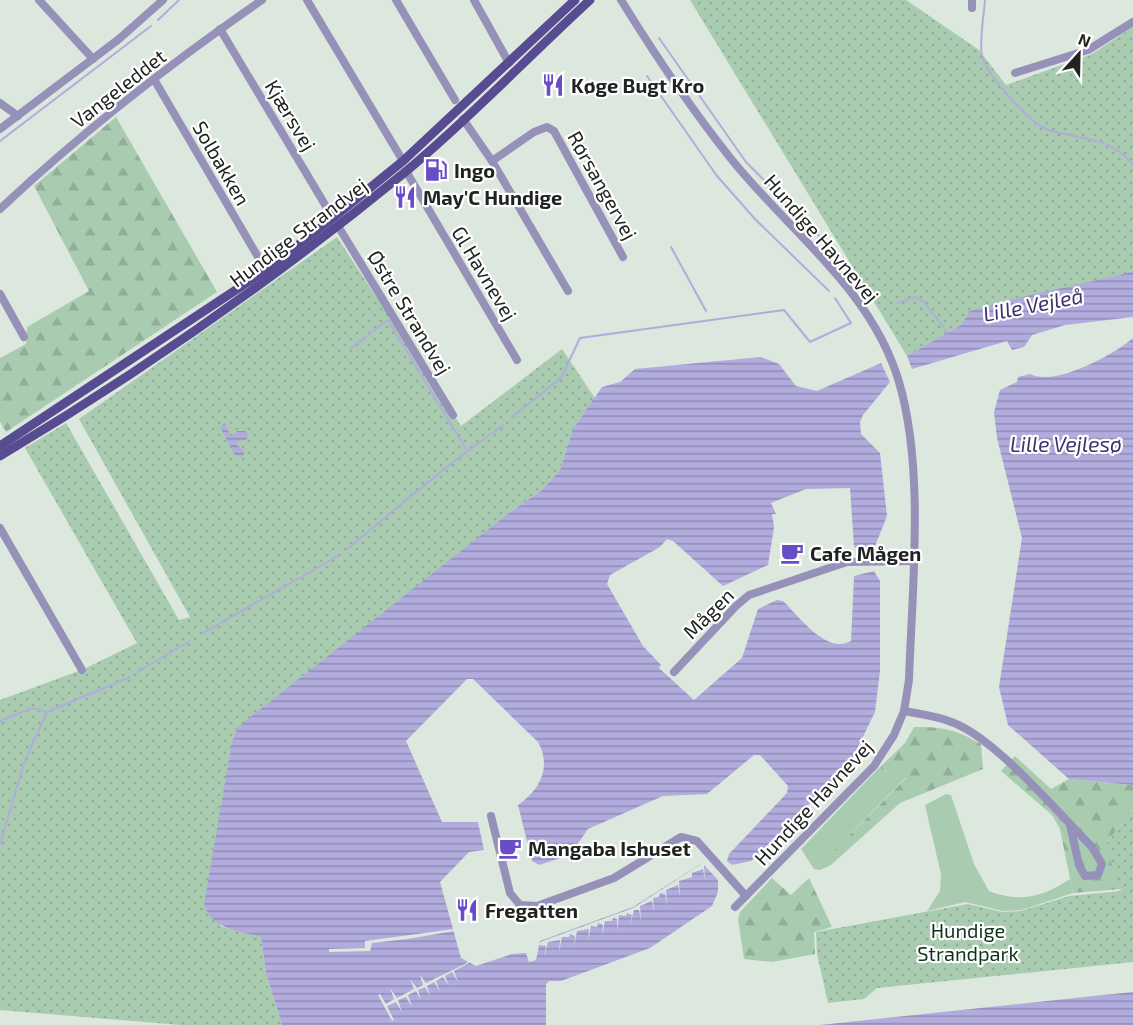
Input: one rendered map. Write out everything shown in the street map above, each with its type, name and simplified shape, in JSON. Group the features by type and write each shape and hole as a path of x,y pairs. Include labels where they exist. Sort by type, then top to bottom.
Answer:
{"main road":[{"name":"Hundige Strandvej","path":"0,456 208,321 335,222 575,0"},
{"name":"Hundige Strandvej","path":"0,446 266,270 406,171 590,0"}],"street":[{"path":"39,0 93,59"},
{"path":"0,129 93,59 163,0"},
{"name":"Vangeleddet","path":"0,209 62,152 220,29 262,0"},
{"path":"307,0 403,161"},
{"path":"396,0 455,100"},
{"path":"474,0 509,63"},
{"name":"Hundige Havnevej","path":"621,0 655,53 732,160 836,274 869,317 881,338 898,381 912,453 909,680 904,711 894,735 874,766 735,907"},
{"path":"1015,73 1088,50 1133,22"},
{"name":"Kjærsvej","path":"220,29 335,222"},
{"name":"Solbakken","path":"155,81 261,262"},
{"path":"0,103 18,116"},
{"path":"463,119 492,161 568,291"},
{"name":"Rørsangervej","path":"492,161 534,132 547,127 554,131 623,257"},
{"name":"Gl Havnevej","path":"406,171 517,360"},
{"name":"Østre Strandvej","path":"335,222 453,415"},
{"path":"0,294 4,310 24,337"},
{"path":"0,528 82,670"},
{"name":"Mågen","path":"674,672 749,595 847,562 912,561"},
{"path":"904,711 954,723 980,738 1070,825 1092,847 1102,864 1098,875 1085,876 1079,865 1070,825"},
{"path":"491,816 510,893 520,905 537,906 614,878 681,837 698,841 746,896"}],"green space":[{"path":"690,0 906,0 979,50 1006,85 1092,54 1133,27 1133,271 1078,286 962,324 907,356"},
{"path":"116,117 217,292 6,432 0,422 0,358 26,344 27,327 89,291 34,186"},
{"path":"337,237 461,426 562,349 595,398 573,429 560,470 542,490 509,513 220,926 261,937 266,973 282,1025 181,1025 0,1010 0,700 84,669 137,643 25,448 66,423 179,620 190,617 79,419"},
{"path":"914,727 949,730 981,744 983,769 900,803 831,865 828,857 906,778 879,768 905,743"},
{"path":"1015,756 1051,789 1069,779 1133,785 1133,809 1105,845 1122,889 1073,893 1060,829 1052,815 1001,771"},
{"path":"879,768 906,777 828,857 831,865 820,870 814,869 801,849"},
{"path":"946,794 951,795 974,864 989,891 1011,897 1031,896 1041,894 1070,879 1073,893 1022,910 1003,911 965,902 927,911 940,891 941,874 925,805"},
{"name":"Hundige Strandpark","path":"1133,809 1133,962 877,988 864,999 828,1003 817,954 816,932 968,904 1002,912 1021,911 1069,896 1121,891 1105,845"},
{"path":"772,878 791,895 809,878 832,927 814,932 815,954 772,962 744,959 738,919 740,912"}],"water":[{"path":"1133,271 1133,317 1065,325 1032,335 1024,347 1012,350 1007,341 912,369 907,356 962,324 970,311"},
{"name":"Lille Vejlesø","path":"1133,338 1133,785 1069,779 1008,725 999,687 1022,538 997,438 994,412 1000,390 1017,382 1018,377 1030,374 1041,377 1068,373 1112,353"},
{"path":"761,357 779,364 796,386 817,391 881,363 890,382 860,422 861,434 880,453 887,516 873,551 869,555 860,553 854,546 850,488 806,489 771,503 776,514 772,514 774,527 768,565 723,586 673,541 667,539 660,547 610,575 607,584 643,646 661,665 659,668 694,700 742,658 758,609 777,600 783,601 814,632 832,643 842,644 851,641 854,576 874,571 880,581 880,671 875,712 854,755 838,776 751,861 732,865 727,861 729,854 787,793 788,786 760,755 754,755 707,794 663,796 588,829 570,855 539,865 532,861 518,805 538,785 544,769 542,751 538,742 473,679 467,679 406,741 442,822 478,822 484,850 469,852 440,882 461,958 476,966 512,954 526,953 529,962 536,960 540,941 633,907 702,863 718,880 718,892 712,906 650,948 561,981 549,981 546,984 546,1025 282,1025 266,973 261,937 235,931 219,924 204,904 232,742 238,727 509,513 542,490 560,470 573,429 602,387 620,382 635,369"},
{"path":"225,423 231,437 237,431 245,431 248,434 247,439 235,443 245,452 242,457 235,455 220,427"},
{"path":"1133,992 1133,1025 820,1025 1103,995"}],"pier":[{"path":"704,862 705,881 703,869 692,873 692,877 679,881 680,897 678,885 666,890 667,906 665,894 660,893 659,897 653,898 654,913 652,901 640,906 641,921 639,910 634,910 630,926 632,915 627,913 626,916 619,915 617,931 617,919 605,921 602,936 603,925 598,923 597,927 591,926 588,941 589,929 577,931 574,947 575,936 570,934 569,937 562,937 559,952 560,940 548,942 544,957 546,946 539,945 540,942 633,908"},
{"path":"454,929 454,931 408,939 372,943 370,951 329,952 329,949 365,948 365,941"},
{"path":"468,960 469,963 454,971 458,982 452,972 445,976 449,986 443,977 436,981 440,991 434,982 427,986 430,996 425,987 418,990 421,1000 416,991 408,995 412,1007 406,997 398,1000 402,1012 396,1002 387,1006 394,1020 392,1021 378,995 380,994 386,1004 394,999 390,988 397,998 414,989 410,979 417,988 423,985 420,975 426,983 467,963"}],"waterway":[{"path":"158,20 179,0"},
{"name":"Lille Vejleå","path":"985,0 981,36 982,56 992,75 1010,98 1041,126 1104,143 1133,164"},
{"path":"0,141 151,26"},
{"path":"659,38 746,162 824,241"},
{"path":"647,76 717,176 755,219 829,291"},
{"path":"671,247 706,311"},
{"path":"897,303 915,297 924,302 948,333"},
{"path":"512,417 561,378 580,338 784,310 810,342 851,323 835,298"},
{"path":"369,334 388,320 466,449"},
{"path":"351,348 367,336"},
{"path":"347,549 444,469 504,425"},
{"path":"203,633 338,556"},
{"path":"137,672 190,641"},
{"path":"0,844 25,760 47,712 130,677"},
{"path":"0,721 32,708 47,712"}],"place":[{"name":"Køge Bugt Kro","path":"553,85"},
{"name":"Ingo","path":"436,170"},
{"name":"May'C Hundige","path":"405,197"},
{"name":"Cafe Mågen","path":"792,553"},
{"name":"Mangaba Ishuset","path":"510,848"},
{"name":"Fregatten","path":"467,910"}]}
